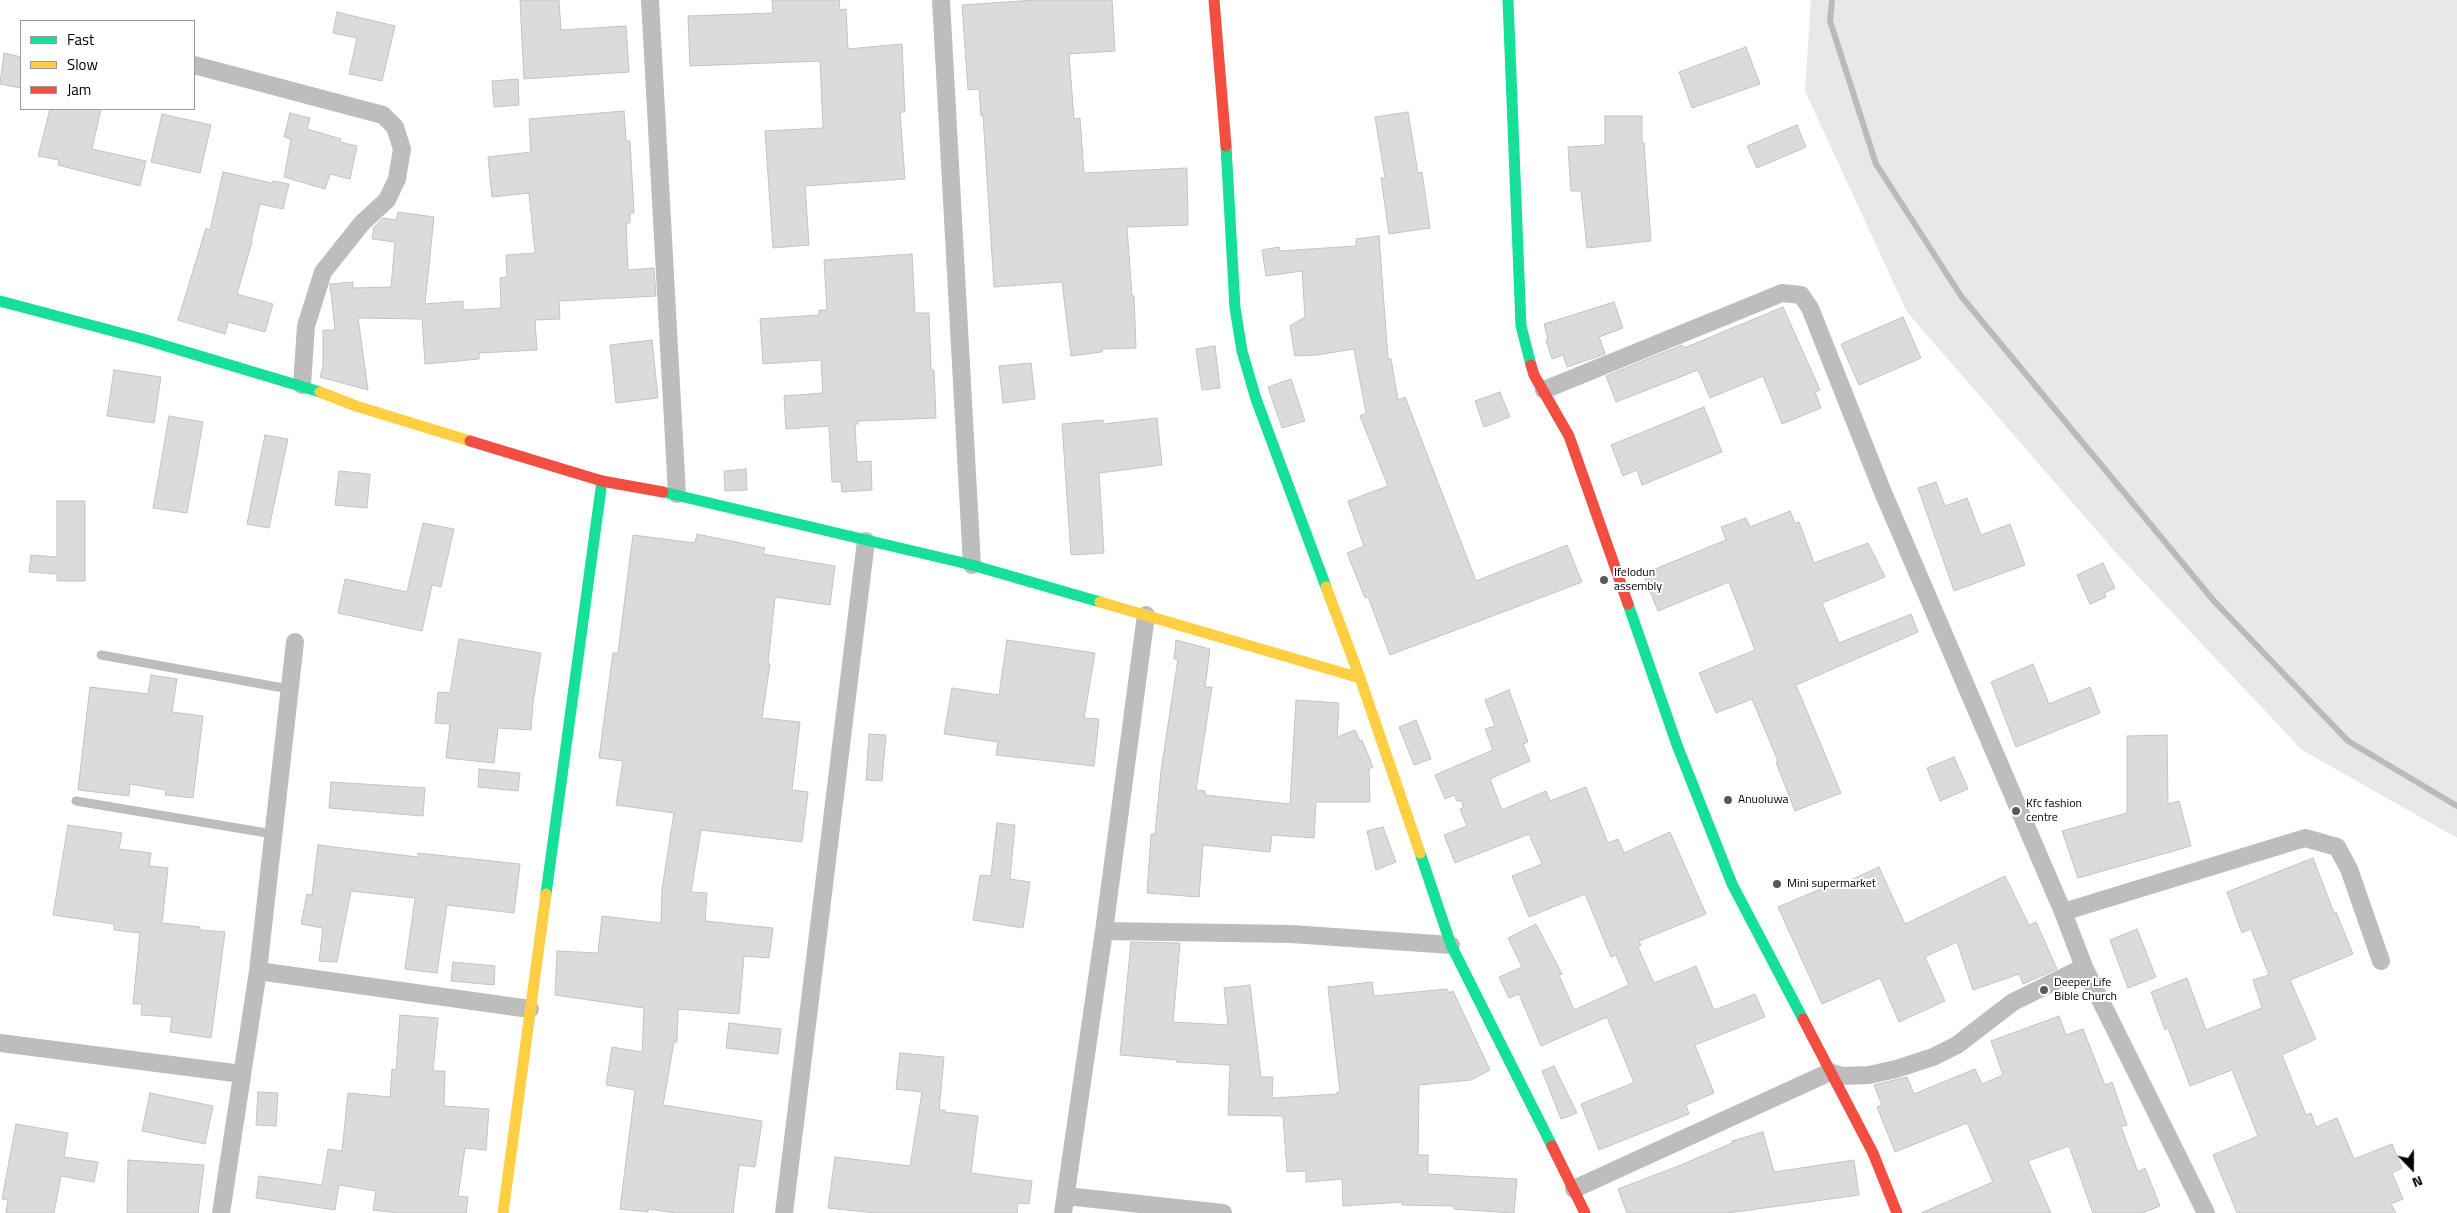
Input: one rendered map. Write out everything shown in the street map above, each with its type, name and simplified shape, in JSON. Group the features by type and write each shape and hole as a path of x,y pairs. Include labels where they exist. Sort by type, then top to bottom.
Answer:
{"street":[{"path":"650,0 676,494"},
{"path":"941,0 972,565"},
{"path":"1214,0 1226,142 1235,308 1242,352 1256,399 1360,678 1450,944 1585,1213"},
{"path":"1508,0 1511,34 1521,326 1534,374 1570,436 1678,745 1732,884 1873,1153 1897,1213"},
{"path":"195,65 383,116 396,127 402,149 397,179 387,200 362,224 323,272 306,326 302,385"},
{"path":"1544,390 1782,293 1801,295 1810,308 1882,490 2063,912 2084,967 2206,1213"},
{"path":"0,301 144,339 302,385 356,406 602,481 676,494 972,565 1146,614 1360,678"},
{"path":"503,1213 602,481"},
{"path":"784,1213 866,541"},
{"path":"1146,614 1104,931 1064,1205 1223,1213"},
{"path":"221,1213 258,971 295,642"},
{"path":"2063,912 2305,838 2337,847 2349,869 2381,961"},
{"path":"1104,931 1291,934 1450,944"},
{"path":"1574,1189 1830,1072 1842,1076 1869,1075 1896,1069 1933,1057 1957,1045 2013,1002 2084,967"},
{"path":"258,971 530,1009"},
{"path":"0,1043 242,1074"}],"lane":[{"path":"101,655 289,689"},
{"path":"76,801 273,834"}],"shaded area":[{"path":"1811,0 2457,0 2457,838 2302,750 2117,554 1907,312 1805,91"}],"building":[{"path":"520,0 559,0 561,30 626,26 629,72 524,79"},
{"path":"772,0 839,0 840,10 846,9 848,49 902,44 905,112 900,112 905,179 805,186 809,245 773,248 765,131 823,128 820,61 690,66 688,16 773,13"},
{"path":"1036,0 1112,0 1115,51 1069,54 1074,119 1080,118 1084,173 1187,168 1188,225 1127,227 1132,296 1134,296 1136,348 1102,349 1102,352 1071,356 1062,282 994,287 983,115 981,116 979,89 968,90 962,5"},
{"path":"337,12 395,26 382,81 349,74 357,38 333,33"},
{"path":"1746,47 1760,84 1692,108 1679,72"},
{"path":"4,53 20,57 20,88 0,84"},
{"path":"518,79 519,105 494,107 492,81"},
{"path":"50,110 101,110 92,149 146,161 140,186 58,165 59,160 38,156"},
{"path":"624,111 626,141 630,141 634,213 630,213 630,223 626,223 628,270 654,268 656,296 559,301 560,319 535,320 537,350 479,353 479,359 425,364 422,319 358,318 368,390 320,377 323,367 323,330 335,330 330,284 353,282 353,288 391,287 395,242 372,239 374,227 383,218 396,220 398,212 434,217 425,304 463,301 463,310 501,308 500,278 507,277 506,255 535,253 529,193 492,197 488,157 531,152 529,119"},
{"path":"1408,112 1418,173 1422,172 1430,228 1389,234 1381,178 1385,178 1375,117"},
{"path":"290,113 310,118 307,129 341,139 340,142 357,146 350,179 330,174 325,189 284,177 291,139 284,137"},
{"path":"162,114 211,125 200,173 151,162"},
{"path":"1605,116 1642,116 1642,143 1644,143 1651,241 1587,248 1581,191 1571,191 1568,147 1605,145"},
{"path":"1797,125 1806,147 1757,168 1747,146"},
{"path":"223,172 272,183 273,181 289,184 283,209 260,204 252,242 237,294 273,304 265,332 228,322 225,334 178,320 206,228 210,230"},
{"path":"1379,236 1388,359 1391,359 1398,400 1405,397 1476,581 1567,545 1582,582 1390,655 1368,597 1365,598 1347,553 1364,546 1348,501 1388,486 1360,416 1366,413 1354,349 1317,355 1295,356 1290,326 1305,317 1302,271 1266,276 1262,250 1279,247 1280,251 1356,246 1356,239"},
{"path":"912,254 915,313 929,313 931,370 934,370 936,418 858,421 858,424 855,424 857,462 871,461 872,490 842,492 841,482 832,482 829,426 786,429 784,396 823,393 821,360 763,364 760,319 819,315 819,310 827,310 824,260"},
{"path":"1614,302 1623,328 1599,337 1605,354 1567,367 1563,355 1552,359 1546,340 1548,339 1544,324"},
{"path":"1783,307 1820,390 1815,392 1821,408 1782,424 1763,376 1710,398 1698,370 1616,402 1606,376 1682,345 1684,348"},
{"path":"1903,317 1921,358 1859,385 1841,344"},
{"path":"652,340 658,398 616,403 610,345"},
{"path":"1215,346 1220,388 1202,390 1196,349"},
{"path":"1031,363 1035,399 1003,403 999,366"},
{"path":"114,370 161,377 154,423 107,416"},
{"path":"1291,379 1305,421 1282,428 1268,387"},
{"path":"1500,392 1510,417 1484,427 1475,401"},
{"path":"1704,407 1722,452 1642,485 1637,470 1623,476 1611,445"},
{"path":"169,416 203,422 187,513 153,508"},
{"path":"1157,418 1162,465 1099,473 1104,553 1071,555 1062,424 1103,420 1103,424"},
{"path":"265,435 288,439 269,528 247,524"},
{"path":"746,469 747,490 725,491 724,471"},
{"path":"339,471 370,474 367,508 335,505"},
{"path":"1936,482 1945,506 1967,498 1981,535 2010,524 2025,565 1954,591 1918,488"},
{"path":"57,501 85,501 85,581 57,581 57,574 29,572 31,555 57,557"},
{"path":"1790,511 1795,523 1799,522 1814,563 1868,543 1885,577 1822,603 1839,643 1911,614 1918,632 1796,685 1841,793 1795,811 1776,762 1778,761 1752,699 1716,713 1699,673 1755,650 1729,582 1658,611 1643,574 1726,540 1721,527 1746,518 1750,527"},
{"path":"423,523 454,529 441,587 432,585 422,631 338,613 345,579 407,592"},
{"path":"697,534 765,548 763,554 835,566 830,605 775,597 768,664 770,664 762,718 800,722 792,790 808,792 802,842 701,830 691,892 707,893 705,921 773,928 769,958 744,956 739,1014 678,1009 677,1042 674,1042 663,1105 762,1121 755,1167 739,1165 733,1213 676,1213 648,1209 648,1212 620,1209 635,1090 606,1085 612,1047 642,1052 644,1008 555,995 557,951 598,953 602,916 661,923 662,889 674,813 616,805 623,761 599,758 613,653 618,653 633,535 695,543"},
{"path":"2103,563 2115,588 2104,593 2106,597 2090,604 2077,575"},
{"path":"459,639 541,653 531,730 498,728 494,763 446,758 450,724 435,723 438,692 450,693"},
{"path":"1007,640 1095,653 1084,718 1099,719 1094,766 996,755 998,742 944,734 952,688 999,695"},
{"path":"1176,640 1210,649 1205,687 1212,687 1196,790 1205,791 1205,795 1290,804 1296,700 1339,703 1337,737 1355,730 1360,741 1362,740 1373,767 1369,769 1370,802 1316,802 1314,838 1272,835 1270,852 1203,845 1199,897 1147,893 1151,834 1155,834 1161,771 1178,659 1174,659"},
{"path":"2033,664 2049,704 2090,687 2100,713 2016,747 1991,682"},
{"path":"151,675 177,679 172,712 203,716 193,798 165,795 166,790 130,784 129,796 78,790 90,687 148,694"},
{"path":"1509,690 1528,742 1523,744 1530,761 1490,779 1502,810 1546,791 1550,801 1586,787 1608,843 1618,839 1624,853 1670,832 1706,914 1639,941 1641,945 1638,947 1654,983 1696,966 1714,1010 1755,994 1765,1017 1695,1045 1714,1093 1686,1105 1689,1114 1599,1150 1581,1104 1633,1083 1607,1017 1541,1046 1519,994 1509,998 1499,977 1522,967 1508,938 1536,924 1562,974 1559,975 1574,1010 1629,985 1616,955 1611,957 1585,894 1529,917 1512,876 1542,864 1529,834 1455,863 1444,835 1467,826 1460,809 1463,808 1462,801 1457,801 1454,795 1445,799 1435,775 1493,750 1485,729 1495,726 1485,700"},
{"path":"1416,720 1431,759 1414,765 1399,727"},
{"path":"869,734 886,735 882,781 866,780"},
{"path":"2167,735 2168,804 2179,801 2191,846 2078,878 2062,831 2127,813 2127,736"},
{"path":"1954,757 1968,789 1940,801 1927,768"},
{"path":"479,769 520,773 518,791 478,787"},
{"path":"331,782 425,788 423,816 329,808"},
{"path":"997,823 1015,825 1010,879 1030,882 1023,928 973,920 980,875 991,876"},
{"path":"68,825 122,833 119,849 151,853 149,866 168,868 162,923 200,927 200,930 225,932 211,1038 170,1032 172,1017 141,1015 142,1004 133,1004 140,933 114,930 114,924 53,915"},
{"path":"1383,827 1396,862 1376,870 1367,831"},
{"path":"318,845 418,857 418,853 520,864 514,913 447,905 437,973 405,969 415,898 351,891 337,962 319,961 323,928 301,924 307,894 312,895"},
{"path":"2313,858 2334,913 2336,912 2353,954 2290,980 2316,1039 2282,1055 2306,1115 2311,1113 2316,1127 2337,1118 2354,1159 2392,1144 2402,1168 2392,1173 2403,1199 2391,1204 2396,1213 2237,1213 2213,1155 2258,1136 2232,1070 2190,1086 2168,1028 2165,1030 2151,992 2187,978 2206,1030 2262,1008 2253,980 2269,975 2251,929 2242,933 2227,892"},
{"path":"1879,867 1905,924 2005,876 2029,925 2036,922 2057,969 2023,984 2019,974 1973,990 1957,942 1925,957 1945,1001 1899,1022 1880,978 1822,1004 1778,907 1842,880 1844,883"},
{"path":"2137,929 2156,977 2128,988 2110,940"},
{"path":"1131,942 1180,943 1173,1022 1228,1025 1224,988 1250,985 1261,1077 1273,1077 1272,1098 1337,1094 1337,1092 1340,1092 1328,987 1372,982 1374,996 1447,989 1449,993 1453,991 1490,1070 1471,1080 1419,1085 1418,1155 1428,1155 1428,1174 1517,1179 1514,1213 1454,1209 1454,1206 1402,1205 1402,1202 1343,1206 1342,1179 1306,1182 1306,1171 1287,1172 1283,1116 1228,1115 1230,1065 1176,1062 1177,1060 1120,1055"},
{"path":"453,962 495,966 494,985 451,981"},
{"path":"400,1015 438,1018 433,1071 445,1071 444,1106 489,1109 486,1150 465,1148 458,1196 468,1197 466,1213 398,1213 373,1210 376,1191 339,1185 335,1210 256,1198 259,1176 322,1185 328,1149 342,1151 348,1093 390,1097 392,1069 396,1070"},
{"path":"2059,1016 2066,1035 2083,1029 2105,1085 2112,1082 2127,1125 2121,1127 2138,1172 2145,1168 2160,1206 2142,1213 2093,1213 2069,1146 2028,1161 2051,1213 1921,1213 1993,1182 1967,1123 1895,1152 1877,1107 1882,1105 1874,1085 1907,1077 1914,1094 1975,1069 1982,1084 2003,1075 1991,1041"},
{"path":"729,1023 781,1029 778,1054 726,1048"},
{"path":"900,1053 944,1057 939,1110 978,1116 971,1173 1032,1181 1029,1204 1018,1203 1017,1213 876,1213 828,1208 835,1157 910,1166 922,1092 896,1089"},
{"path":"1554,1066 1577,1113 1561,1119 1542,1071"},
{"path":"258,1092 278,1093 276,1126 256,1125"},
{"path":"150,1093 213,1106 205,1144 142,1131"},
{"path":"16,1124 68,1133 64,1157 98,1162 94,1182 61,1176 54,1213 6,1213 8,1200 2,1199"},
{"path":"1763,1132 1774,1172 1854,1160 1859,1195 1728,1213 1627,1213 1618,1189 1681,1165 1732,1143 1732,1141"},
{"path":"128,1160 204,1165 198,1213 127,1213"}],"waterway":[{"path":"1832,0 1830,21 1876,164 1961,296 2214,601 2348,741 2457,806"}],"traffic: fast":[{"path":"1508,0 1521,326 1531,365"},
{"path":"1226,146 1235,308 1242,351 1256,399 1326,587"},
{"path":"0,301 143,339 320,392"},
{"path":"546,894 602,481"},
{"path":"663,492 972,565 1100,602"},
{"path":"1628,604 1677,745 1732,884 1803,1019"},
{"path":"1420,853 1451,945 1552,1146"}],"traffic: slow":[{"path":"320,392 356,406 470,441"},
{"path":"1326,587 1360,678 1420,853"},
{"path":"1100,602 1360,678"},
{"path":"503,1213 546,894"}],"traffic: jam":[{"path":"1214,0 1226,146"},
{"path":"1531,365 1534,375 1569,436 1628,604"},
{"path":"470,441 602,481 663,492"},
{"path":"1803,1019 1873,1153 1897,1213"},
{"path":"1552,1146 1585,1213"}],"place":[{"name":"Ifelodun assembly","path":"1604,580"},
{"name":"Anuoluwa","path":"1728,800"},
{"name":"Kfc fashion centre","path":"2016,811"},
{"name":"Mini supermarket","path":"1777,884"},
{"name":"Deeper Life Bible Church","path":"2044,990"}]}
